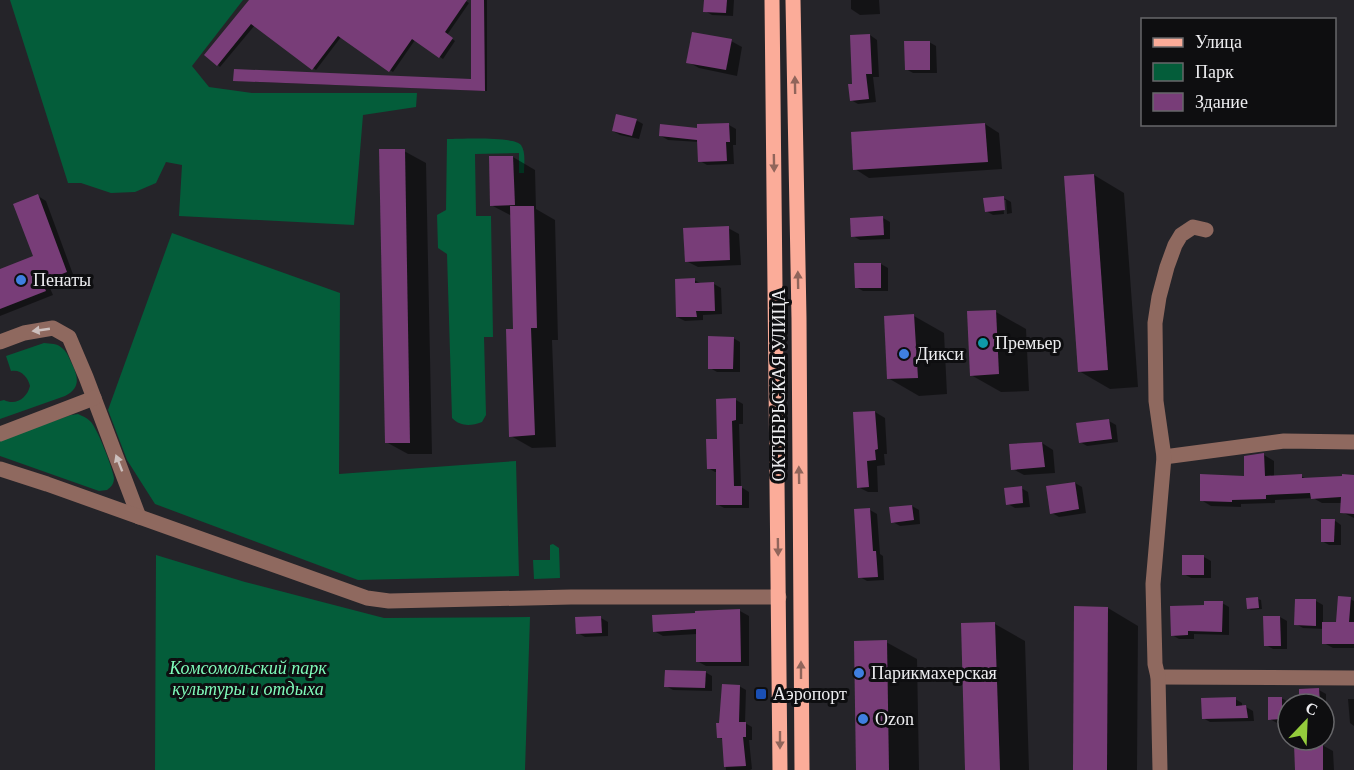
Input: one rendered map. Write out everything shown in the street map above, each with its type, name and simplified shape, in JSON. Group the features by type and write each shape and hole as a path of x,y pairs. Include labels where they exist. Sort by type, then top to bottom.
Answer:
{"main road":[{"name":"ОКТЯБРЬСКАЯ УЛИЦА","path":"772,0 780,770"},
{"name":"ОКТЯБРЬСКАЯ УЛИЦА","path":"793,0 801,770"},
{"path":"779,597 800,597"}],"street":[{"path":"1160,770 1153,584 1164,457 1156,402 1155,323 1159,297 1175,245 1181,235 1193,227 1206,230"},
{"path":"0,342 39,329 53,328 69,337 139,517"},
{"path":"0,434 94,398"},
{"path":"1164,457 1284,441 1354,442"},
{"path":"0,469 367,598 389,601 571,597 779,597"},
{"path":"1158,677 1354,678"}],"green space":[{"path":"10,0 243,0 192,66 209,87 252,93 417,93 416,107 363,115 354,225 179,216 182,165 166,162 156,183 135,192 111,193 81,183 68,183"},
{"path":"447,139 508,140 521,145 524,155 524,173 519,173 519,153 475,154 476,216 491,216 493,337 484,337 486,415 482,422 470,425 459,423 452,418 447,254 438,248 437,215 446,210"},
{"path":"172,233 340,293 339,474 516,461 519,576 358,580 155,504 127,460 108,410"},
{"path":"44,343 58,345 67,353 77,380 74,389 65,396 0,419 0,401 20,400 30,386 24,374 11,371 6,356"},
{"path":"78,414 87,418 93,425 108,458 114,478 107,490 99,491 0,456 0,440"},
{"path":"553,544 559,548 560,578 534,579 533,560 550,560 550,545"},
{"name":"Комсомольский парк культуры и отдыха","path":"156,555 245,582 384,618 530,617 525,770 155,770"}],"building":[{"path":"249,0 467,0 445,32 453,38 439,58 412,39 389,72 338,36 312,70 251,24 217,66 204,55"},
{"path":"471,0 484,0 485,91 233,81 234,69 471,79"},
{"path":"704,0 727,0 726,13 703,12"},
{"path":"692,32 732,39 726,70 686,63"},
{"path":"870,34 872,74 866,74 869,99 850,101 848,84 852,84 850,35"},
{"path":"904,41 930,41 930,70 905,70"},
{"path":"616,114 637,119 632,136 612,131"},
{"path":"729,123 730,142 726,142 727,161 698,162 697,140 659,136 660,124 697,128 697,124"},
{"path":"985,123 988,162 853,170 851,132"},
{"path":"379,149 405,149 410,443 385,443"},
{"path":"489,156 513,156 515,205 490,206"},
{"path":"1094,174 1108,370 1078,372 1064,176"},
{"path":"38,194 67,272 42,282 46,291 0,309 0,269 33,256 13,204"},
{"path":"1004,196 1005,210 985,212 983,198"},
{"path":"510,206 534,206 537,328 531,328 535,435 509,437 506,329 513,329"},
{"path":"883,216 884,235 851,237 850,218"},
{"path":"729,226 730,260 685,262 683,228"},
{"path":"854,263 881,263 881,288 855,288"},
{"path":"695,278 695,283 714,282 715,311 696,311 697,317 676,317 675,279"},
{"name":"Премьер","path":"996,310 999,374 970,376 967,311"},
{"path":"914,314 918,378 887,379 884,316"},
{"path":"708,336 734,337 733,369 708,369"},
{"path":"736,398 736,420 732,421 734,486 742,486 742,505 716,505 716,469 707,469 706,439 717,439 716,399"},
{"path":"875,411 878,449 875,450 876,460 867,461 869,487 857,488 853,412"},
{"path":"1109,419 1112,439 1079,443 1076,423"},
{"path":"1042,442 1045,467 1011,470 1009,444"},
{"path":"1264,453 1265,476 1302,474 1302,478 1354,475 1354,514 1340,513 1341,497 1311,499 1310,493 1266,495 1266,499 1232,500 1232,502 1200,501 1200,474 1244,476 1244,456"},
{"path":"1075,482 1079,509 1050,514 1046,486"},
{"path":"1022,486 1023,503 1006,505 1004,488"},
{"path":"912,505 914,520 891,523 889,507"},
{"path":"870,508 873,551 876,551 878,577 858,578 854,509"},
{"path":"1321,519 1335,519 1334,542 1321,542"},
{"path":"1182,555 1204,555 1204,575 1182,575"},
{"path":"1338,596 1351,597 1349,622 1354,622 1354,644 1322,644 1322,622 1336,622"},
{"path":"1258,597 1259,608 1247,609 1246,598"},
{"path":"1295,599 1316,599 1316,626 1294,625"},
{"path":"1204,601 1223,601 1222,632 1188,631 1188,635 1171,636 1170,606 1204,605"},
{"path":"1074,606 1108,607 1107,770 1073,770"},
{"path":"740,609 741,662 696,662 696,629 653,632 652,615"},
{"path":"601,616 602,633 576,634 575,617"},
{"path":"1263,616 1280,616 1281,646 1264,646"},
{"path":"995,622 1000,770 965,770 961,623"},
{"path":"887,640 889,770 856,770 854,641"},
{"path":"665,670 706,671 705,688 664,687"},
{"path":"722,684 740,685 739,722 746,722 746,737 743,737 746,766 724,767 722,738 717,738 716,723 719,723"},
{"path":"1319,688 1319,692 1299,692 1299,689"},
{"path":"1236,697 1236,706 1246,705 1248,718 1202,719 1201,698"},
{"path":"1268,697 1276,697 1276,719 1268,720"},
{"path":"1294,752 1323,752 1323,770 1295,770"}],"place":[{"name":"Пенаты","path":"21,280"},
{"name":"Премьер","path":"983,343"},
{"name":"Дикси","path":"904,354"},
{"name":"Парикмахерская","path":"859,673"},
{"name":"Аэропорт","path":"761,694"},
{"name":"Ozon","path":"863,719"}]}
